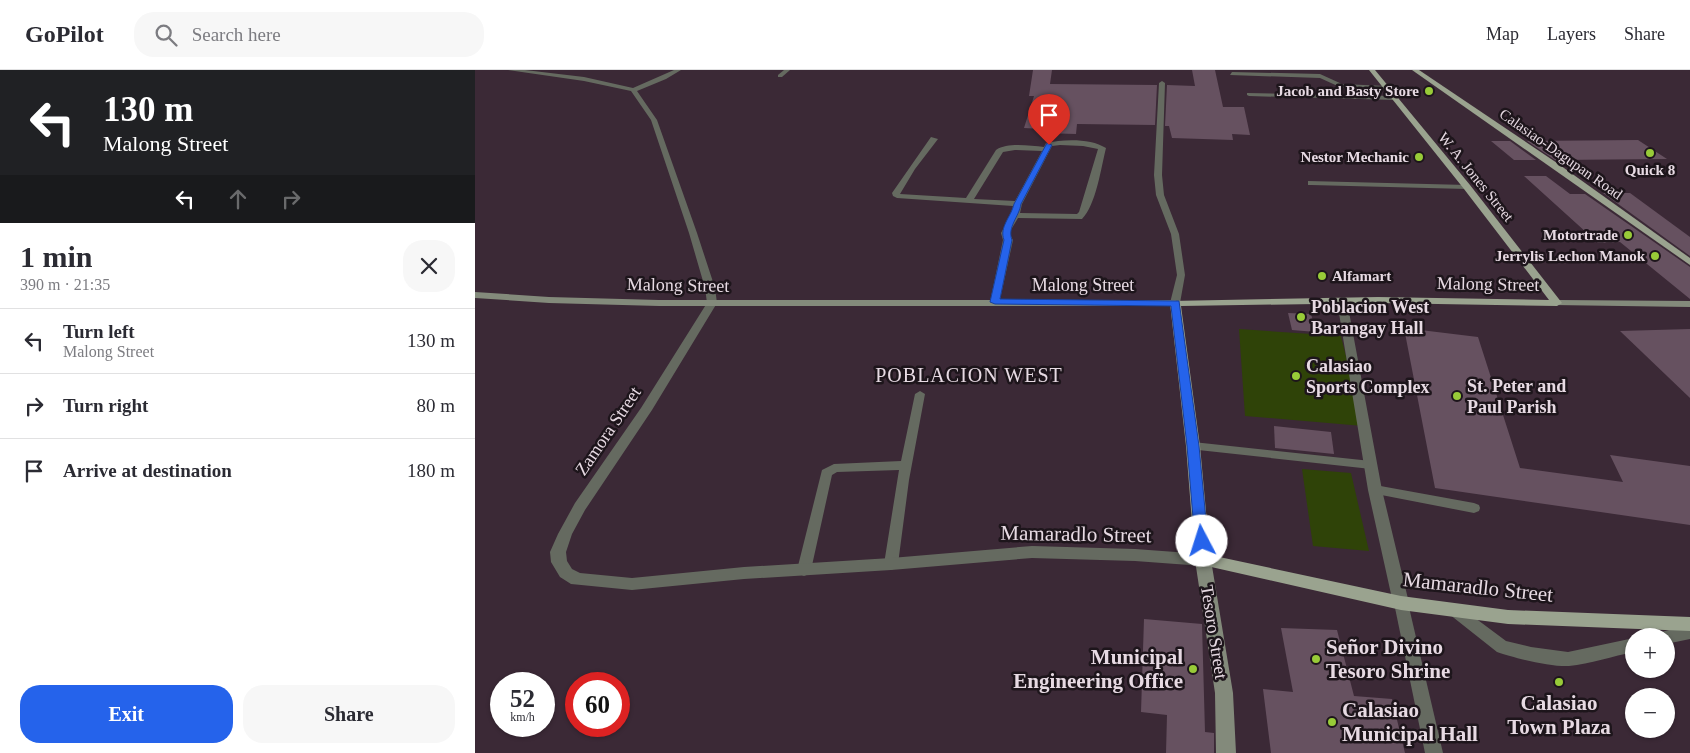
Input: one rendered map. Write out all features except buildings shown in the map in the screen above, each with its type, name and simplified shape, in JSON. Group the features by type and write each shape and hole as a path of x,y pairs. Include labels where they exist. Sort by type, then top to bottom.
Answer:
{"main road":[{"name":"W. A. Jones Street","path":"1373,70 1467,186 1557,303"},
{"name":"Calasiao-Dagupan Road","path":"1415,70 1554,165 1690,262"},
{"name":"Malong Street","path":"1175,303 1378,300 1557,303"},
{"name":"Tesoro Street","path":"1175,303 1193,446 1203,560"},
{"name":"Mamaradlo Street","path":"1203,560 1401,603 1508,617 1690,624"}],"street":[{"path":"511,70 540,71 633,90 664,78 678,70"},
{"path":"780,76 787,70"},
{"path":"1232,74 1320,76 1327,77 1337,85 1342,86 1386,88"},
{"path":"633,90 654,120 705,270 712,304"},
{"path":"1249,94 1395,98"},
{"path":"934,140 912,168 896,193 897,196 904,198 969,200 1016,209 1074,218 1083,213 1102,148 1092,145 1055,143 1049,145 1016,209 1005,232 1008,240 995,302"},
{"path":"969,200 1000,150 1015,148 1047,149"},
{"name":"Malong Street","path":"475,295 530,300 712,304 1175,303"},
{"path":"1342,301 1375,490 1401,603"},
{"name":"Malong Street","path":"1557,303 1690,304"},
{"name":"Zamora Street","path":"577,579 566,573 559,562 558,552 565,534 580,507 646,410 712,304"},
{"name":"Mamaradlo Street","path":"577,579 632,584 744,573 891,564 1032,552 1135,555 1203,560"},
{"name":"Tesoro Street","path":"1203,560 1224,693 1226,753"}],"lane":[{"path":"1162,83 1159,182 1160,195 1175,234 1181,275 1175,303"},
{"path":"1311,183 1467,186"},
{"path":"891,564 906,465 920,394"},
{"path":"1193,446 1371,464"},
{"path":"804,570 826,473 834,468 906,465"},
{"path":"1375,490 1474,508"},
{"path":"1401,603 1434,753"},
{"path":"1452,609 1503,647 1531,654 1568,659 1625,647"},
{"path":"1675,635 1690,632"}],"green space":[{"name":"Calasiao Sports Complex","path":"1239,329 1341,336 1363,426 1245,416"},
{"path":"1302,469 1351,473 1369,551 1313,546"}],"place":[{"name":"Jacob and Basty Store","path":"1429,91"},
{"name":"Quick 8","path":"1650,153"},
{"name":"Nestor Mechanic","path":"1419,157"},
{"name":"Motortrade","path":"1628,235"},
{"name":"Jerrylis Lechon Manok","path":"1655,256"},
{"name":"Alfamart","path":"1322,276"},
{"name":"Poblacion West Barangay Hall","path":"1301,317"},
{"name":"Calasiao Sports Complex","path":"1296,376"},
{"name":"St. Peter and Paul Parish","path":"1457,396"},
{"name":"Señor Divino Tesoro Shrine","path":"1316,659"},
{"name":"Municipal Engineering Office","path":"1193,669"},
{"name":"Calasiao Town Plaza","path":"1559,682"},
{"name":"Calasiao Municipal Hall","path":"1332,722"}],"district":[{"name":"POBLACION WEST","path":"969,375"}],"route":[{"path":"1049,145 1005,232 1008,240 995,302 1175,303 1193,446 1202,541"}]}
